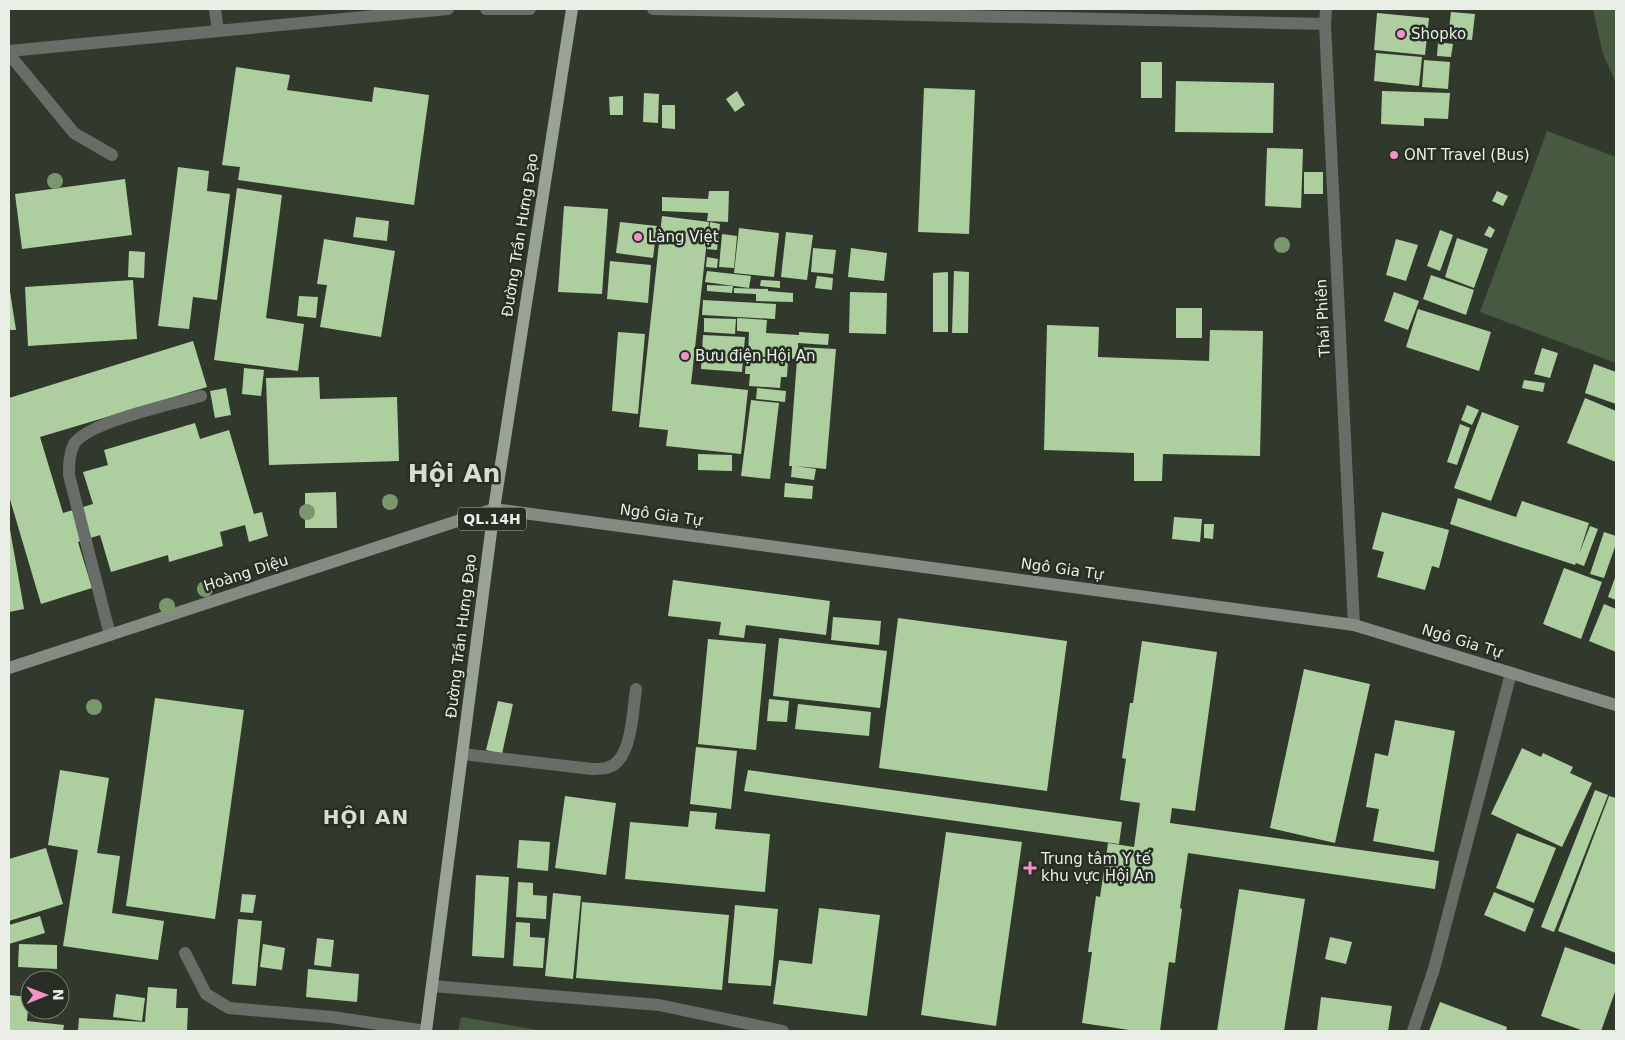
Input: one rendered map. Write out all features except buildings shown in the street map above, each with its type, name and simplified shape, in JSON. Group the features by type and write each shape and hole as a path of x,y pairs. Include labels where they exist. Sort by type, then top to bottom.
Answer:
{"main road":[{"name":"Đường Trần Hưng Đạo","path":"426,1031 494,509 572,9"}],"street":[{"path":"215,9 218,31"},
{"path":"9,52 448,9"},
{"path":"486,9 530,9"},
{"path":"653,9 1325,24"},
{"name":"Thái Phiên","path":"1326,9 1325,24 1354,625"},
{"path":"9,52 74,133 112,156"},
{"path":"110,635 69,475 71,453 74,444 80,437 103,424 201,396"},
{"name":"Ngô Gia Tự","path":"494,509 1354,625 1616,705"},
{"name":"Hoàng Diệu","path":"9,668 494,509"},
{"path":"1413,1031 1434,969 1511,673"},
{"path":"462,754 607,768 618,761 625,749 636,689"},
{"path":"184,953 206,994 229,1008 332,1017 426,1031"},
{"path":"432,986 659,1005 783,1031"}],"green space":[{"path":"1593,9 1616,9 1616,83 1603,54"},
{"path":"1547,131 1616,157 1616,363 1480,312"},
{"path":"461,1017 544,1031 458,1031"}],"place":[{"name":"Shopko","path":"1401,34"},
{"name":"ONT Travel (Bus)","path":"1394,155"},
{"name":"Làng Việt","path":"638,237"},
{"name":"Bưu điện Hội An","path":"685,356"},
{"name":"Trung tâm Y tế khu vực Hội An","path":"1030,868"}],"district":[{"name":"Hội An","path":"454,473"},
{"name":"HỘI AN","path":"366,817"}]}
